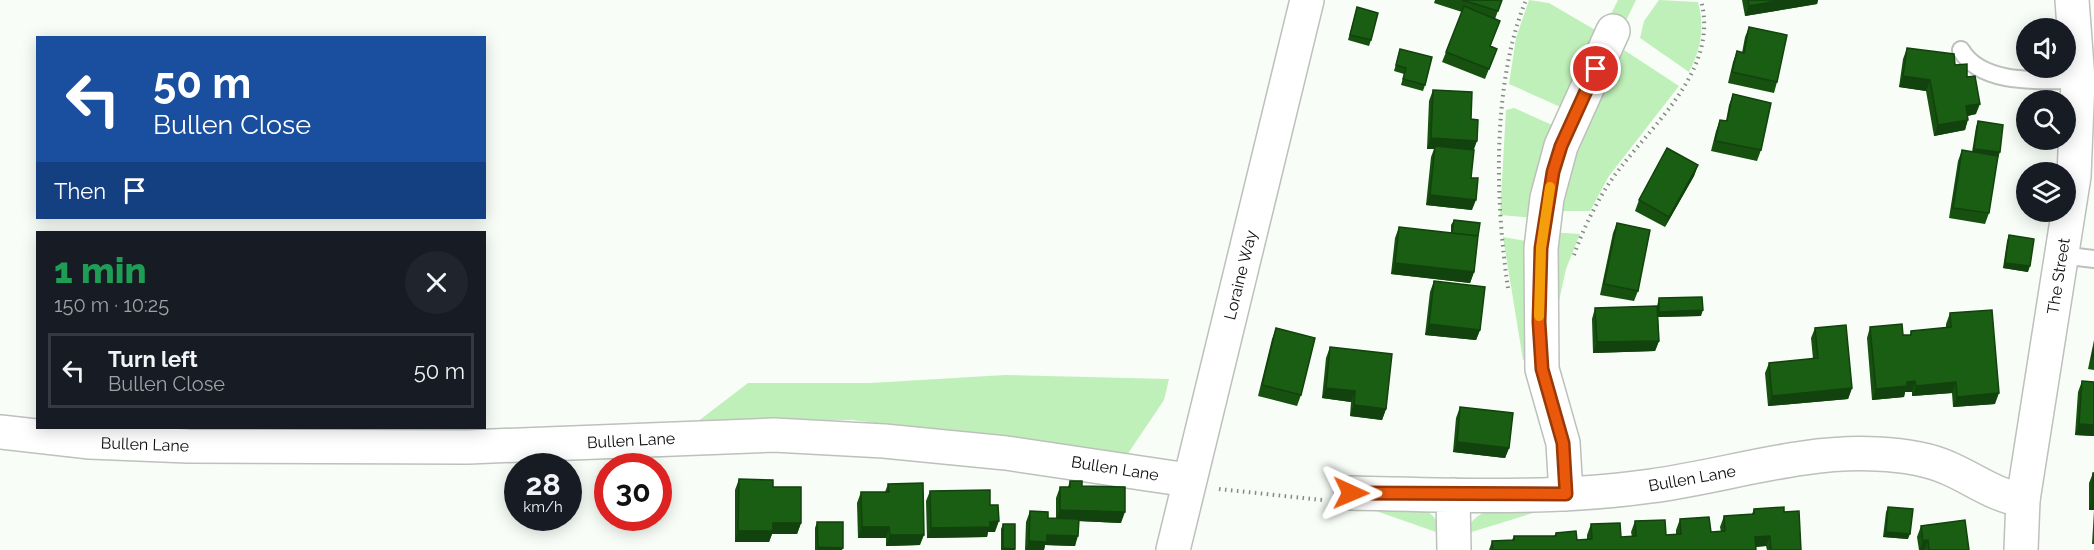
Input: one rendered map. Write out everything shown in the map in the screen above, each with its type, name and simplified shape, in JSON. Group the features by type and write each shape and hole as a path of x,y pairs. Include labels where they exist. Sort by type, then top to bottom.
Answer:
{"street":[{"name":"Loraine Way","path":"1173,550 1188,480 1307,0"},
{"name":"The Street","path":"2021,550 2023,500 2073,176 2078,80 2072,0"},
{"path":"1566,494 1563,443 1542,369 1539,305 1542,238 1547,198 1561,146 1612,31"},
{"name":"Bullen Lane","path":"0,432 90,442 188,446 468,447 774,435 884,441 1006,453 1188,480"},
{"name":"Bullen Lane","path":"1351,493 1566,494 1651,486 1819,457 1868,454 1923,460 1945,466 1996,493 2023,500"},
{"path":"1453,495 1454,550"}],"lane":[{"path":"1961,50 1974,65 1998,75 2033,80 2078,80"},
{"path":"2061,255 2094,259"}],"path":[{"path":"1572,262 1605,189 1677,95 1694,68 1704,39 1705,19 1701,0"},
{"path":"1188,480 1221,490 1345,505 1351,493"}],"green space":[{"path":"1529,0 1549,3 1597,31 1567,110 1509,84 1516,38"},
{"path":"1618,0 1636,0 1623,27 1609,18"},
{"path":"1659,0 1698,2 1701,38 1689,72 1640,38 1644,21"},
{"path":"1621,48 1679,86 1609,176 1590,211 1553,211 1556,190"},
{"path":"1514,108 1559,128 1535,218 1500,215 1506,110"},
{"path":"1550,232 1580,234 1566,269 1559,301 1548,298"},
{"path":"1503,237 1532,242 1531,356 1523,360"},
{"path":"1005,375 1169,379 1164,400 1127,455 852,420 697,422 748,383 870,383"},
{"path":"1393,503 1419,508 1430,513 1436,521 1439,533 1356,504"},
{"path":"1517,506 1556,506 1465,534 1471,523 1480,515 1491,510"}],"building":[{"path":"1462,0 1502,0 1498,11"},
{"path":"1748,0 1783,0 1749,6"},
{"path":"1464,6 1500,21 1490,46 1497,49 1489,69 1446,52"},
{"path":"1357,7 1378,13 1371,40 1350,35"},
{"path":"1749,27 1787,35 1777,82 1732,72 1737,51 1744,53"},
{"path":"1907,48 1954,54 1955,65 1967,64 1967,77 1975,76 1980,104 1966,106 1968,120 1938,125 1930,80 1903,76"},
{"path":"1400,49 1432,57 1425,85 1403,79 1406,68 1396,65"},
{"path":"1433,90 1472,92 1471,119 1478,120 1477,141 1431,138"},
{"path":"1733,94 1771,103 1761,150 1715,141 1720,120 1727,121"},
{"path":"1978,121 2003,125 2000,152 1974,149"},
{"path":"1435,146 1474,150 1471,178 1478,178 1476,200 1430,195"},
{"path":"1667,148 1698,165 1669,217 1639,200"},
{"path":"1962,150 1998,156 1989,213 1953,208"},
{"path":"1454,220 1480,223 1478,236 1452,233"},
{"path":"1617,223 1650,230 1638,291 1604,284"},
{"path":"1399,227 1478,236 1474,272 1395,263"},
{"path":"2009,235 2034,239 2030,266 2005,263"},
{"path":"1434,281 1485,287 1480,330 1429,324"},
{"path":"1702,297 1703,310 1659,312 1659,298"},
{"path":"1657,306 1659,341 1597,342 1595,308"},
{"path":"1992,310 1999,393 1957,397 1956,382 1916,386 1915,381 1907,382 1907,386 1876,389 1870,327 1902,324 1903,335 1911,335 1911,331 1951,327 1950,313"},
{"path":"1846,325 1852,388 1772,396 1769,363 1818,358 1815,328"},
{"path":"1276,328 1315,338 1301,395 1262,385"},
{"path":"1330,347 1392,354 1386,409 1354,405 1355,391 1326,388"},
{"path":"2082,381 2094,382 2094,425 2079,424"},
{"path":"1460,407 1513,413 1509,448 1457,442"},
{"path":"2093,473 2094,499 2092,499"},
{"path":"739,479 773,480 773,487 801,487 801,523 773,523 773,531 738,531"},
{"path":"1070,481 1082,481 1082,486 1125,487 1125,512 1060,510 1060,487 1070,487"},
{"path":"923,483 924,535 890,535 889,527 862,527 861,492 889,492 888,484"},
{"path":"990,490 990,505 998,505 999,521 990,522 990,527 931,528 930,491"},
{"path":"1784,507 1784,512 1799,511 1801,550 1771,550 1770,536 1755,537 1756,550 1493,550 1492,541 1514,540 1514,536 1556,536 1556,533 1576,531 1577,540 1592,539 1591,524 1620,523 1621,537 1636,536 1635,521 1665,520 1666,535 1681,534 1680,519 1709,517 1711,532 1725,531 1724,516 1754,514 1754,509"},
{"path":"1888,507 1913,509 1910,534 1886,532"},
{"path":"1030,511 1048,512 1048,518 1079,519 1078,536 1047,535 1047,542 1029,541"},
{"path":"1965,520 1969,550 1929,550 1928,540 1923,541 1921,526"},
{"path":"817,522 843,522 843,548 818,547"},
{"path":"1003,524 1015,524 1015,549 1003,548"}],"slow traffic":[{"path":"1539,316 1541,248 1550,187"}],"route":[{"path":"1351,493 1566,494 1563,443 1545,387 1542,369 1539,322 1541,248 1547,198 1553,172 1561,146 1596,69"}]}
